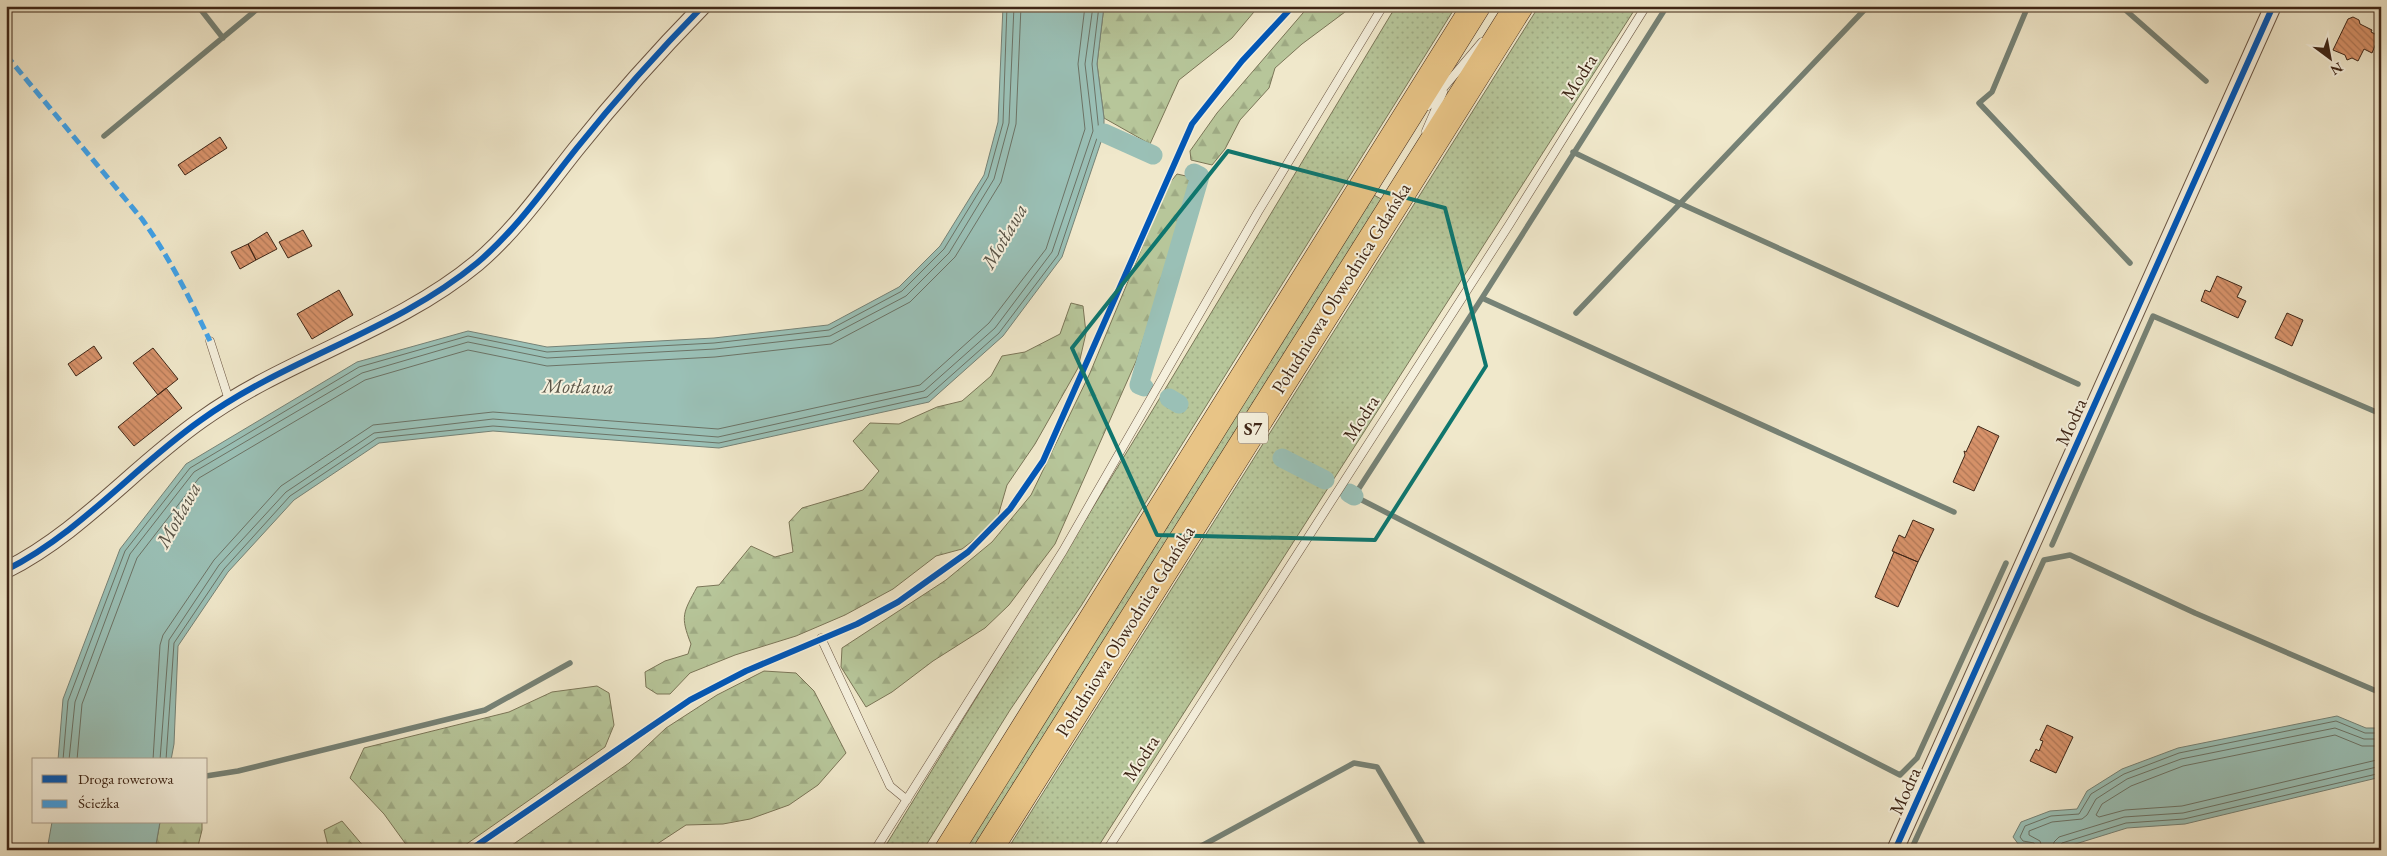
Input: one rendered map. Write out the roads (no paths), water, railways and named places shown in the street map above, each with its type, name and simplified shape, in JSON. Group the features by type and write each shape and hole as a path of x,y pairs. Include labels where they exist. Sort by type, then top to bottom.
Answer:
{"highway":[{"name":"Południowa Obwodnica Gdańska","path":"988,850 1392,206 1510,13"},
{"name":"Południowa Obwodnica Gdańska","path":"949,850 1363,187 1476,15"}],"street":[{"path":"6,570 34,554 85,516 182,433 229,400 295,364 395,316 439,291 477,263 512,228 632,81 703,6"},
{"name":"Modra","path":"1895,850 2273,6"}],"lane":[{"path":"876,850 1063,551 1258,212 1383,6"},
{"path":"1476,15 1484,6"},
{"path":"1510,13 1512,6"},
{"name":"Modra","path":"1106,850 1509,225 1646,6"},
{"path":"1423,112 1488,34"},
{"path":"1424,136 1463,49"},
{"path":"1363,187 1411,128"},
{"path":"1392,206 1416,153"},
{"path":"210,341 229,400"},
{"path":"821,638 890,786 907,800"}],"water":[{"name":"Motława","path":"1003,6 1104,6 1097,64 1104,118 1104,133 1062,257 1003,336 929,402 719,448 493,431 379,443 294,500 228,572 178,646 174,744 171,758 58,758 63,699 120,549 186,464 357,362 468,331 547,347 714,338 828,325 899,287 940,246 984,175 998,122"},
{"path":"2337,716 2366,728 2381,728 2381,777 2185,824 2127,828 2056,850 2019,845 2013,837 2021,822 2050,811 2077,809 2087,791 2122,769 2178,748"},
{"path":"52,824 160,824 155,850 47,850"}],"waterway":[{"path":"198,6 223,38"},
{"path":"104,136 261,6"},
{"path":"1667,6 1354,496 1900,775 1917,758 2006,563"},
{"path":"1576,313 1868,6"},
{"path":"2028,6 1992,92 1979,103 2130,263"},
{"path":"2121,6 2206,81"},
{"path":"1104,133 1153,155"},
{"path":"1573,152 1679,203 2078,384"},
{"path":"1144,387 1139,385 1200,176 1194,173"},
{"path":"1482,298 1954,512"},
{"path":"2052,545 2153,316 2381,414"},
{"path":"1169,398 1179,404"},
{"path":"1282,458 1325,480"},
{"path":"1349,493 1354,496"},
{"path":"1911,850 2044,560 2070,555 2195,613 2381,693"},
{"path":"208,776 238,771 485,710 570,663"},
{"path":"1194,850 1354,763 1377,767 1426,850"}]}
